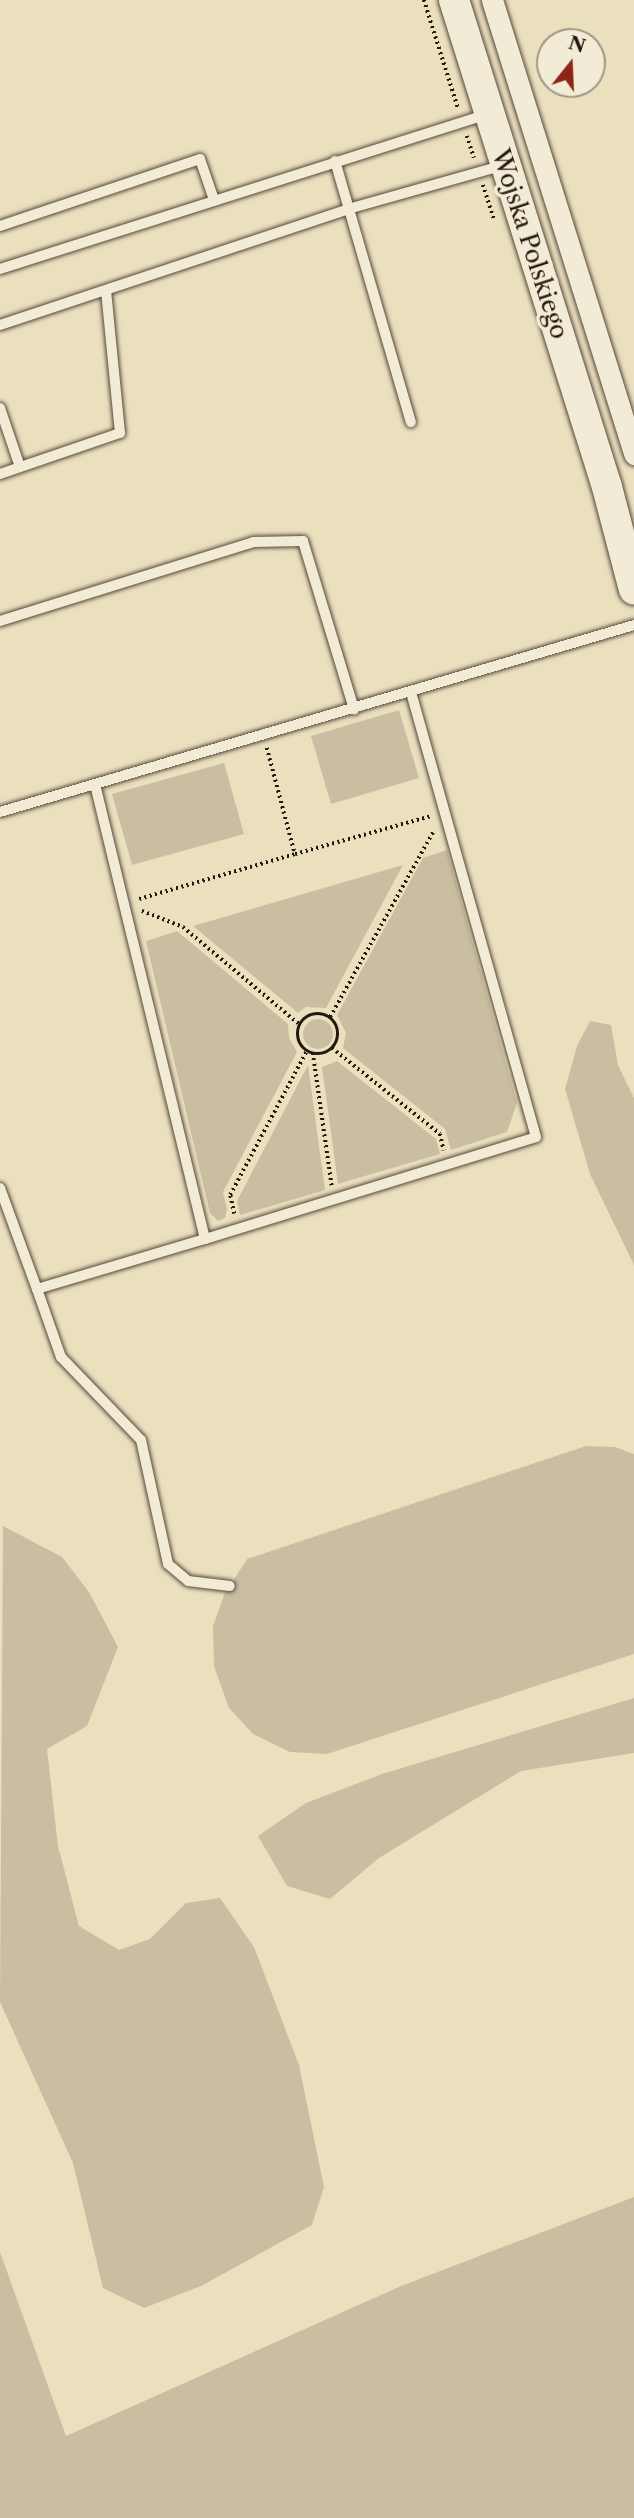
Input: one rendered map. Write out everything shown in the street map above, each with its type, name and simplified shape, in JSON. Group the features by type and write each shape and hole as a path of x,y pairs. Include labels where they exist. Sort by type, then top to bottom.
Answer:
{"main road":[{"name":"Wojska Polskiego","path":"454,0 607,487 634,590"},
{"name":"Wojska Polskiego","path":"607,487 634,535"}],"street":[{"name":"Wojska Polskiego","path":"492,0 632,441"}],"lane":[{"path":"0,269 489,114"},
{"path":"0,226 200,159 214,200"},
{"path":"335,162 411,422"},
{"path":"0,325 348,209 505,165"},
{"path":"0,474 120,433 106,291"},
{"path":"0,408 20,467"},
{"path":"0,621 253,542 303,541 354,709"},
{"path":"0,812 411,693 634,625"},
{"path":"37,1289 536,1138 411,693"},
{"path":"95,785 205,1239"},
{"path":"0,1188 61,1357 141,1440 169,1564 188,1581 230,1586"}],"path":[{"path":"263,736 295,854"},
{"path":"124,904 444,812"},
{"path":"330,1017 444,812"},
{"path":"124,904 183,927 300,1025"},
{"path":"313,1014 330,1017 338,1028 332,1048 313,1053 307,1050 299,1039 300,1025 313,1014"},
{"path":"332,1048 440,1134 448,1164"},
{"path":"238,1229 230,1195 307,1050"},
{"path":"313,1053 336,1198"}],"shaded area":[{"path":"399,710 419,778 331,804 311,736"},
{"path":"224,763 244,834 132,865 112,794"},
{"path":"447,850 517,1103 507,1132 451,1150 445,1129 343,1048 346,1033 337,1015 423,858"},
{"path":"403,865 326,1008 306,1007 298,1013 193,926"},
{"path":"177,931 288,1024 289,1038 297,1052 223,1192 227,1209 225,1218 218,1221 210,1213 146,941"},
{"path":"318,1019 324,1020 332,1028 332,1040 324,1048 318,1049 312,1048 304,1040 303,1034 304,1028 312,1020"},
{"path":"590,1021 611,1025 618,1065 634,1098 634,1265 590,1174 565,1089 577,1046"},
{"path":"337,1061 436,1139 440,1154 338,1184 322,1067"},
{"path":"308,1065 325,1190 240,1215 237,1201"},
{"path":"586,1446 615,1447 634,1454 634,1654 327,1754 290,1752 253,1734 229,1708 214,1666 213,1626 224,1595 247,1559"},
{"path":"3,1526 62,1557 89,1592 118,1647 87,1726 47,1749 58,1846 79,1926 119,1950 150,1939 186,1903 220,1898 254,1947 299,2065 324,2187 312,2225 201,2286 144,2308 103,2288 73,2163 0,2002"},
{"path":"634,1698 634,1753 521,1771 379,1858 330,1899 287,1886 258,1836 306,1803 382,1774"},
{"path":"634,2197 634,2518 0,2518 0,2252 66,2436 401,2286"}]}
